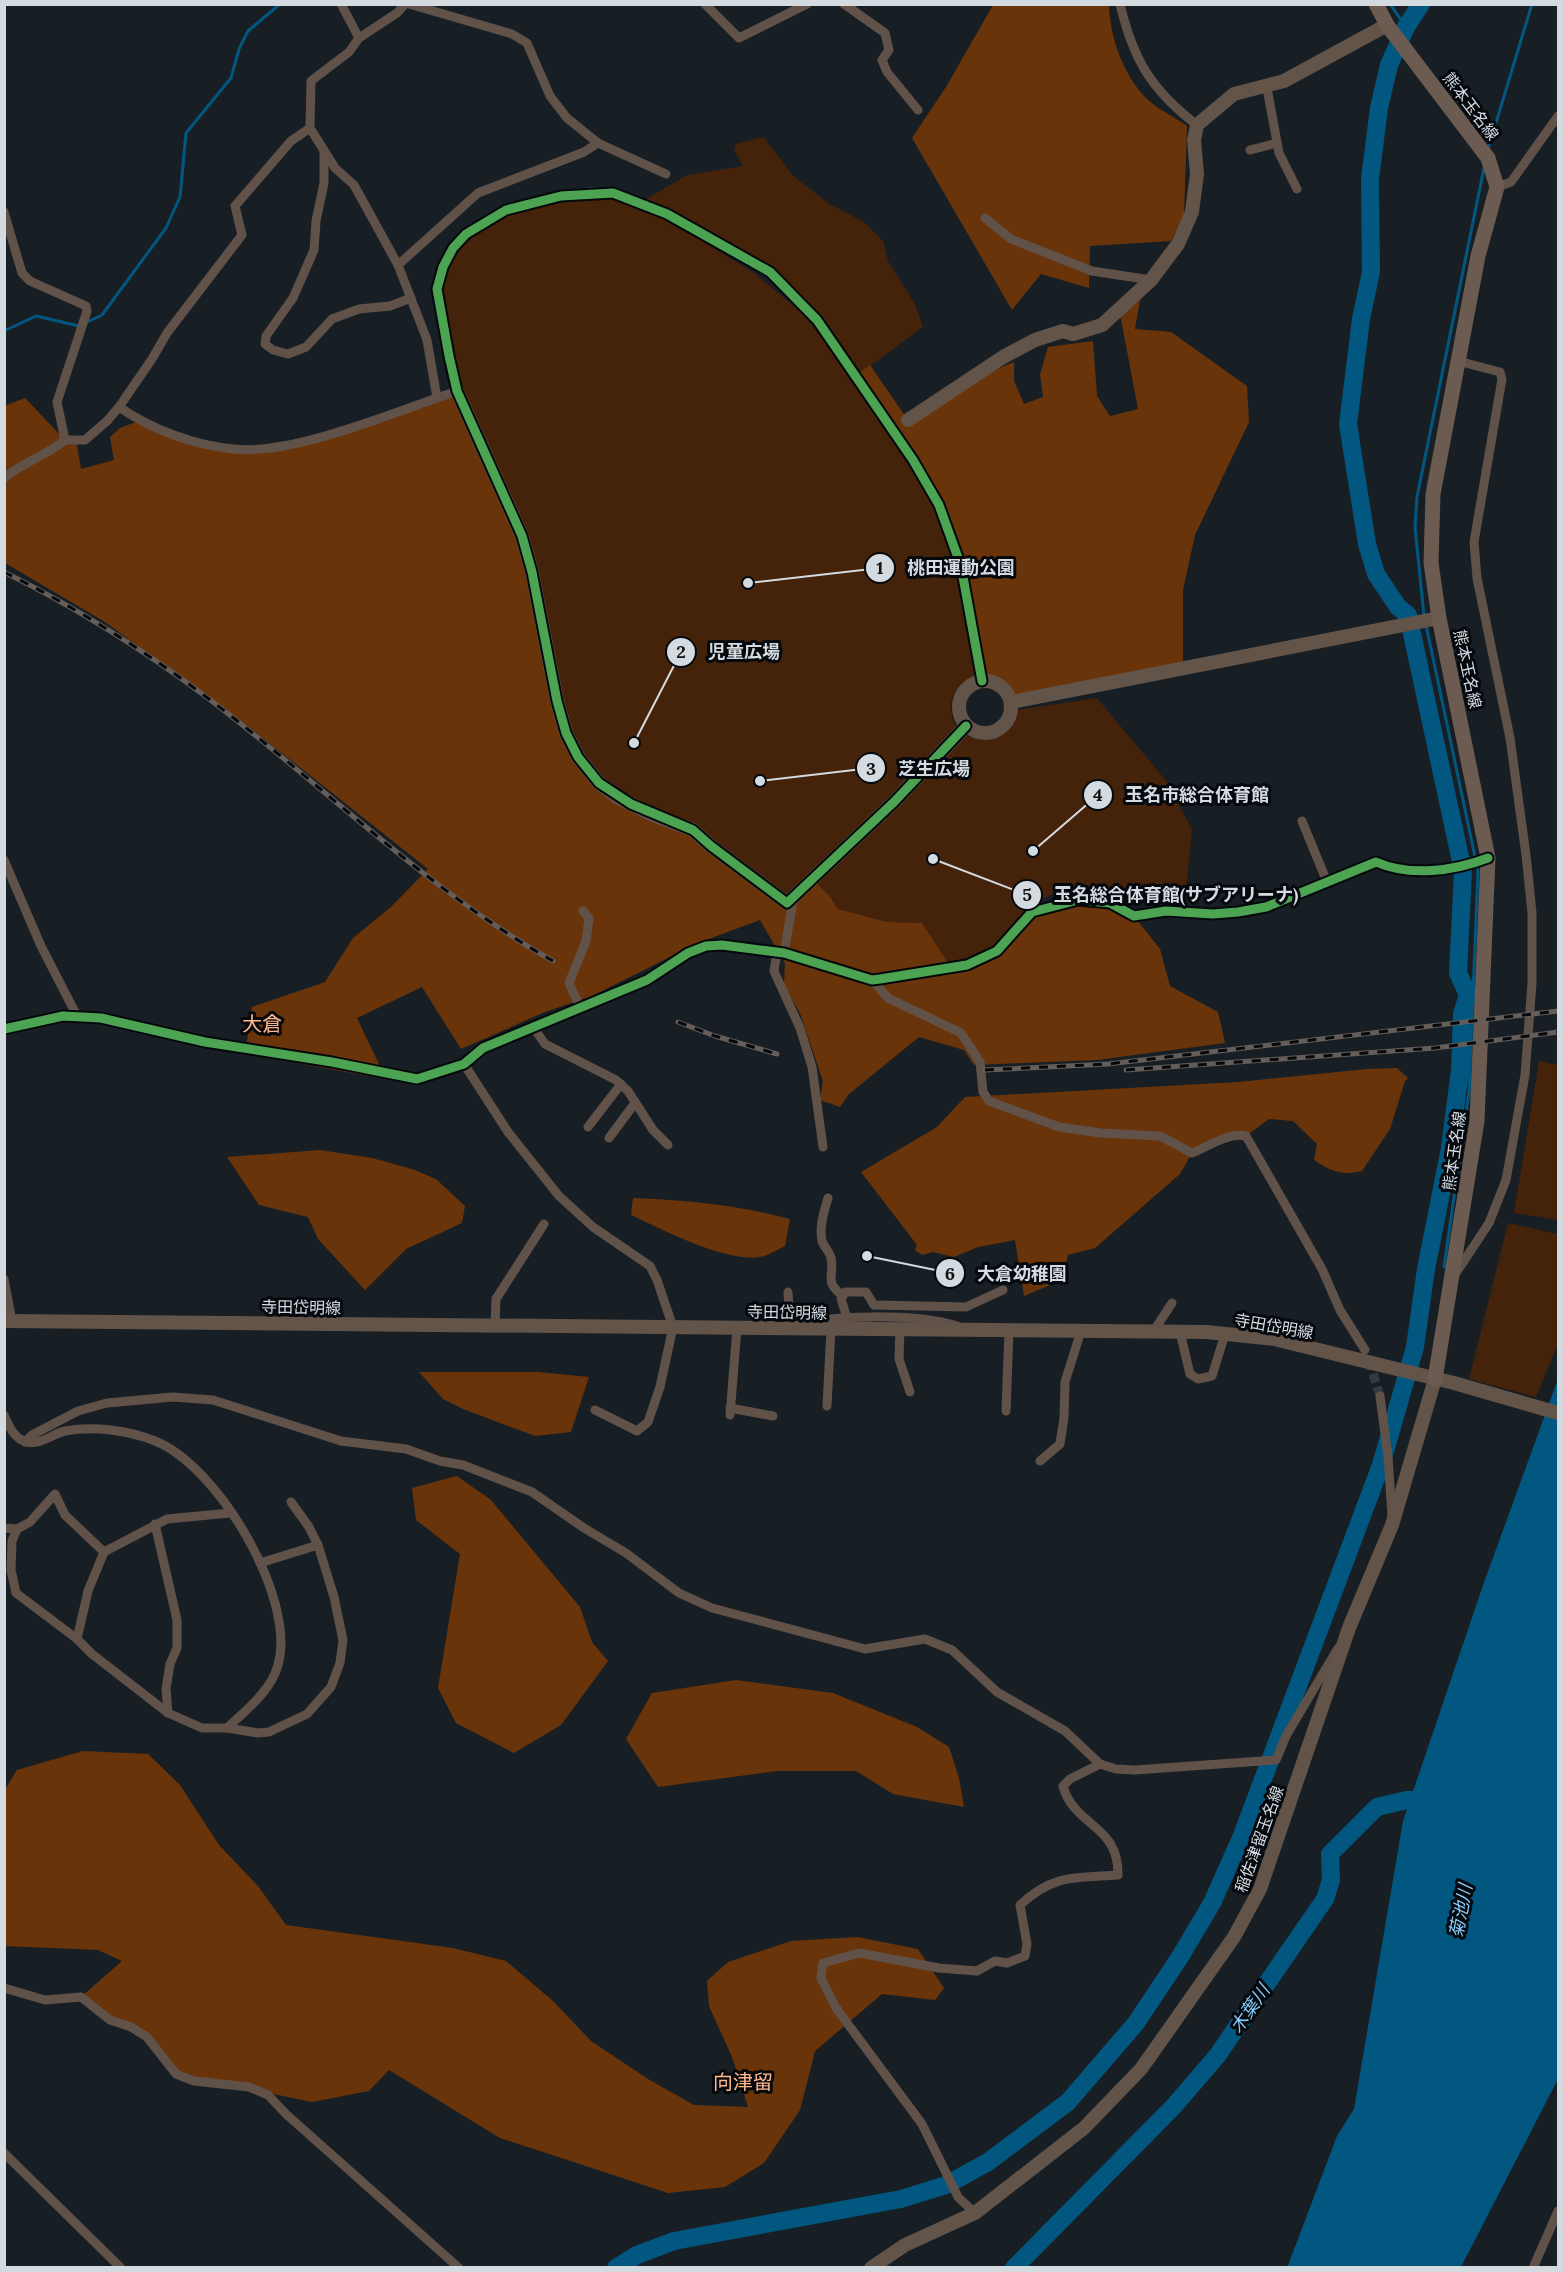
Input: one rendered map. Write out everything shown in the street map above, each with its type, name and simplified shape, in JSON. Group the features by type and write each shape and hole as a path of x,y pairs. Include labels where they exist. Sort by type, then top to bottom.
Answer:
{"main road":[{"name":"熊本玉名線","path":"1376,4 1390,28 1488,158 1497,188 1478,256 1433,494 1430,620 1485,860 1477,1121 1435,1379"},
{"path":"908,420 1003,357 1030,343 1063,331 1073,334 1102,325 1151,280 1179,244 1192,212 1197,174 1194,140 1197,125 1234,94 1267,88 1284,81 1390,28"},
{"path":"457,391 522,536 532,572 557,701 566,733 578,757 599,783 618,797 653,815 693,830 787,903 894,802 966,726"},
{"path":"1011,702 1430,620"},
{"path":"982,681 1001,686 1011,702 1009,719 997,731 981,733 966,726 959,711 962,695 974,683 982,681"},
{"name":"寺田岱明線","path":"8,1321 1225,1334 1274,1339 1454,1383 1558,1413"},
{"name":"稲佐津留玉名線","path":"871,2268 905,2245 975,2213 1084,2128 1141,2069 1234,1937 1260,1889 1349,1628 1392,1525 1435,1379"}],"street":[{"path":"341,4 359,38"},
{"path":"437,398 427,340 398,265 354,185 335,168 310,128 311,81 349,52 359,38 407,4 512,34 527,43 557,107 598,143 666,174"},
{"path":"705,4 739,38 807,4"},
{"path":"844,4 885,33 889,50 882,60 887,72 918,110"},
{"path":"1120,4 1126,29 1141,66 1156,89 1197,125"},
{"path":"1267,88 1277,143 1297,189"},
{"path":"1497,188 1511,182 1558,116"},
{"path":"4,478 18,467 54,450 65,440 85,440 118,406 152,359 167,333 242,236 235,206 291,141 310,128"},
{"path":"398,265 478,193 584,152 598,143"},
{"path":"1250,150 1277,143"},
{"path":"324,151 324,183 322,202 316,221 314,250 293,298 266,336 265,344 273,350 288,354 306,347 332,319 359,309 390,306 411,298"},
{"path":"118,406 154,427 233,449 274,447 335,432 457,391 442,326 437,289 443,267 453,248 466,234 506,210 561,196 590,192 613,193 667,214 770,272 817,320 913,460 939,505 961,566 982,681"},
{"path":"5,213 22,273 30,281 86,306 87,311 57,402 65,440"},
{"path":"985,219 1011,239 1092,271 1151,280"},
{"path":"1452,1280 1489,1223 1506,1180 1525,1075 1532,983 1532,913 1526,855 1510,738 1477,578 1474,542 1502,379 1500,372 1458,361"},
{"path":"1302,821 1327,882"},
{"path":"4,860 41,946 77,1016"},
{"path":"4,1029 39,1020 77,1016 101,1018 206,1042 332,1062 417,1079 464,1064 483,1048 647,980 688,953 706,946 722,945 781,953 872,980 967,965 997,951 1032,912 1078,900 1110,903 1134,916 1166,911 1213,914 1266,907 1376,862 1388,867 1423,871 1457,868 1485,860"},
{"path":"787,903 792,907 781,953 774,971 800,1028 812,1067 822,1147"},
{"path":"580,1007 569,983 586,941 589,918 583,910"},
{"path":"872,980 888,998 961,1033 980,1062 983,1092 990,1101 1001,1108 1059,1126 1101,1133 1160,1136 1192,1154 1227,1138 1239,1134 1246,1136 1322,1269 1340,1310 1365,1350"},
{"path":"533,1027 545,1044 597,1068 621,1084 653,1130 668,1145"},
{"path":"464,1064 508,1132 560,1196 593,1227 650,1266 673,1327 660,1387 648,1422 637,1431 596,1410"},
{"path":"588,1126 621,1084"},
{"path":"609,1138 635,1103"},
{"path":"828,1198 821,1223 823,1242 831,1258 829,1278 833,1289 843,1296"},
{"path":"495,1325 496,1299 544,1224"},
{"path":"4,1280 8,1321"},
{"path":"874,1305 966,1307 1004,1290"},
{"path":"788,1292 790,1328 803,1322 867,1317 949,1323 971,1330"},
{"path":"847,1318 841,1299 845,1292 866,1292 874,1305"},
{"path":"1153,1332 1172,1303"},
{"path":"867,1317 874,1305"},
{"path":"737,1328 730,1412 773,1416"},
{"path":"827,1406 831,1329"},
{"path":"900,1329 899,1359 910,1392"},
{"path":"1006,1411 1009,1330"},
{"path":"1040,1461 1060,1443 1064,1418 1065,1382 1081,1331"},
{"path":"1180,1332 1190,1374 1198,1379 1212,1376 1225,1334"},
{"path":"1380,1396 1388,1457 1392,1525"},
{"path":"25,1442 78,1411 107,1403 172,1397 213,1400 341,1441 406,1449 441,1461 463,1465 531,1492 626,1553 679,1593 712,1608 866,1649 925,1639 952,1650 997,1692 1065,1731 1100,1764 1116,1769 1135,1770 1276,1760 1286,1736 1349,1628"},
{"path":"4,1415 15,1436 25,1442 37,1442 63,1431 103,1428 154,1441 189,1461 230,1513 260,1563 279,1621 278,1665 270,1684 227,1728"},
{"path":"4,1528 17,1529 30,1522 55,1494 65,1515 104,1552"},
{"path":"17,1529 12,1541 11,1570 16,1593 168,1713 202,1728 227,1728 258,1733 287,1725 307,1714 331,1687 340,1663 343,1640 334,1597 318,1545 309,1527 291,1502"},
{"path":"77,1639 88,1592 104,1552 167,1519 230,1513"},
{"path":"155,1524 177,1620 177,1648 170,1664 166,1689 168,1713"},
{"path":"260,1563 318,1545"},
{"path":"975,2213 958,2197 922,2124 836,2008 821,1978 823,1963 859,1953 939,1968 977,1971 995,1961 1007,1963 1026,1956 1027,1944 1020,1905 1034,1892 1043,1885 1066,1878 1118,1875 1118,1860 1103,1832 1071,1807 1063,1786 1070,1779 1100,1764"},
{"path":"4,1988 45,2000 81,1997 110,2020 130,2027 147,2037 176,2074 194,2081 249,2087 268,2095 286,2114 459,2268"},
{"path":"4,2153 121,2268"},
{"path":"1533,2268 1558,2211"}],"shaded area":[{"path":"993,5 1109,5 1115,41 1129,76 1148,100 1187,126 1184,215 1171,241 1090,246 1089,288 1041,274 1012,310 912,138 946,87"},
{"path":"764,137 792,175 828,203 864,222 883,241 888,261 915,304 923,327 856,376 819,323 770,272 685,225 638,204 687,175 743,166 734,150 736,144"},
{"path":"613,193 666,219 754,273 802,313 907,440 953,540 978,676 963,683 954,694 951,706 953,718 959,729 969,737 982,739 998,736 1011,726 1017,710 1097,698 1168,783 1192,830 1185,899 1147,899 1097,887 1063,890 1029,904 997,951 967,965 947,961 922,923 887,922 838,909 831,898 769,895 620,799 578,757 457,391 439,279 453,248 489,218 561,196"},
{"path":"1140,300 1135,329 1171,332 1247,386 1249,422 1195,535 1183,590 1183,669 1015,702 1004,685 985,679 963,578 921,468 855,376 870,365 910,423 995,370 1014,362 1014,381 1024,404 1043,397 1040,375 1048,347 1093,341 1097,396 1110,416 1138,409 1120,314"},
{"path":"457,391 522,536 573,747 606,789 674,823 769,895 787,894 808,874 831,898 838,909 887,922 922,923 947,961 967,965 997,951 1032,912 1078,900 1110,903 1134,916 1160,949 1170,986 1218,1012 1225,1043 1097,1060 974,1065 964,1050 919,1037 849,1094 840,1107 820,1100 823,1081 800,1013 784,985 785,963 760,920 698,943 592,996 545,1012 461,1049 422,987 357,1018 386,1079 245,1054 252,1007 325,982 353,938 391,907 428,869 244,723 105,622 5,563 4,406 25,398 65,440 76,440 81,469 114,460 110,437 120,428 141,420 219,446 274,447"},
{"path":"1539,1061 1558,1065 1558,1220 1514,1213"},
{"path":"1397,1068 1408,1078 1405,1081 1390,1129 1362,1171 1343,1173 1326,1167 1314,1160 1317,1144 1293,1121 1269,1119 1246,1136 1192,1153 1180,1174 1095,1248 1068,1255 1062,1280 1024,1296 1015,1240 978,1247 954,1257 933,1252 922,1255 915,1250 917,1245 861,1172 937,1127 965,1097 1238,1082"},
{"path":"320,1150 372,1158 412,1169 436,1179 465,1206 462,1223 406,1249 365,1290 318,1239 308,1217 259,1205 227,1157"},
{"path":"633,1198 712,1204 790,1219 785,1246 759,1257 729,1255 712,1250 631,1215"},
{"path":"1508,1223 1558,1234 1558,1344 1536,1397 1469,1379"},
{"path":"419,1372 538,1372 589,1377 571,1432 535,1436 463,1409 443,1399"},
{"path":"457,1476 491,1500 580,1607 592,1642 608,1661 561,1725 514,1753 456,1723 438,1688 460,1554 416,1520 412,1488"},
{"path":"736,1680 833,1693 917,1727 949,1747 959,1778 964,1807 893,1794 856,1771 776,1771 658,1787 626,1739 652,1693"},
{"path":"83,1751 148,1754 180,1785 219,1845 258,1886 286,1925 453,1948 506,1961 553,2001 591,2041 648,2079 694,2105 748,2107 732,2057 709,2006 707,1981 728,1962 791,1941 857,1937 918,1949 944,1988 935,2000 882,1994 815,2051 800,2110 764,2163 725,2187 668,2193 500,2138 389,2070 369,2091 312,2102 176,2074 147,2037 110,2020 81,1997 122,1961 98,1950 5,1946 4,1791 17,1770"}],"water":[{"name":"菊池川","path":"1558,1379 1558,2079 1461,2267 1287,2268 1337,2136 1354,2109 1403,1821 1482,1588"}],"waterway":[{"path":"85,323 102,315 166,228 180,197 186,133 231,78 239,49 248,31 280,4"},
{"path":"1390,4 1406,27"},
{"path":"616,2268 637,2255 674,2241 901,2199 946,2185 988,2162 1068,2102 1136,2023 1180,1957 1212,1903 1241,1838 1381,1465 1415,1347 1426,1269 1450,1148 1460,1070 1462,1014 1468,995 1458,973 1463,871 1408,615 1398,607 1376,574 1367,544 1348,424 1361,319 1371,272 1370,179 1379,108 1389,65 1406,27 1421,4"},
{"path":"1488,149 1532,4"},
{"path":"1424,616 1415,527 1417,497 1484,168"},
{"path":"4,331 36,316 79,326"},
{"path":"1426,625 1478,871 1469,1092 1444,1267"},
{"name":"木葉川","path":"1014,2268 1174,2106 1217,2056 1325,1899 1331,1880 1330,1854 1377,1807 1407,1800 1434,1799"}],"tunnel":[{"path":"1369,1361 1380,1396"}],"railway":[{"path":"4,572 84,615 185,681 252,732 419,870 507,933 553,961"},
{"path":"985,1070 1108,1064 1558,1011"},
{"path":"678,1022 715,1036 777,1054"},
{"path":"1126,1070 1435,1048 1558,1032"}],"cycle path":[{"path":"966,726 894,802 787,903 693,830 631,804 599,783 578,757 566,733 557,701 532,572 522,536 457,391 437,289 443,267 453,248 466,234 506,210 561,196 613,193 667,214 770,272 817,320 913,460 939,505 961,566 982,681"},
{"path":"4,1029 63,1016 101,1018 205,1042 332,1062 417,1079 464,1064 483,1048 647,980 688,953 706,946 722,945 784,953 872,980 967,965 997,951 1032,912 1078,900 1110,903 1134,916 1166,911 1213,914 1238,912 1266,907 1376,862 1389,867 1417,871 1447,869 1488,858"}],"place":[{"name":"桃田運動公園","path":"748,583"},
{"name":"児童広場","path":"634,743"},
{"name":"芝生広場","path":"760,781"},
{"name":"玉名市総合体育館","path":"1033,851"},
{"name":"玉名総合体育館(サブアリーナ)","path":"933,859"},
{"name":"大倉幼稚園","path":"867,1256"}],"district":[{"name":"大倉","path":"262,1024"},
{"name":"向津留","path":"743,2082"}]}
